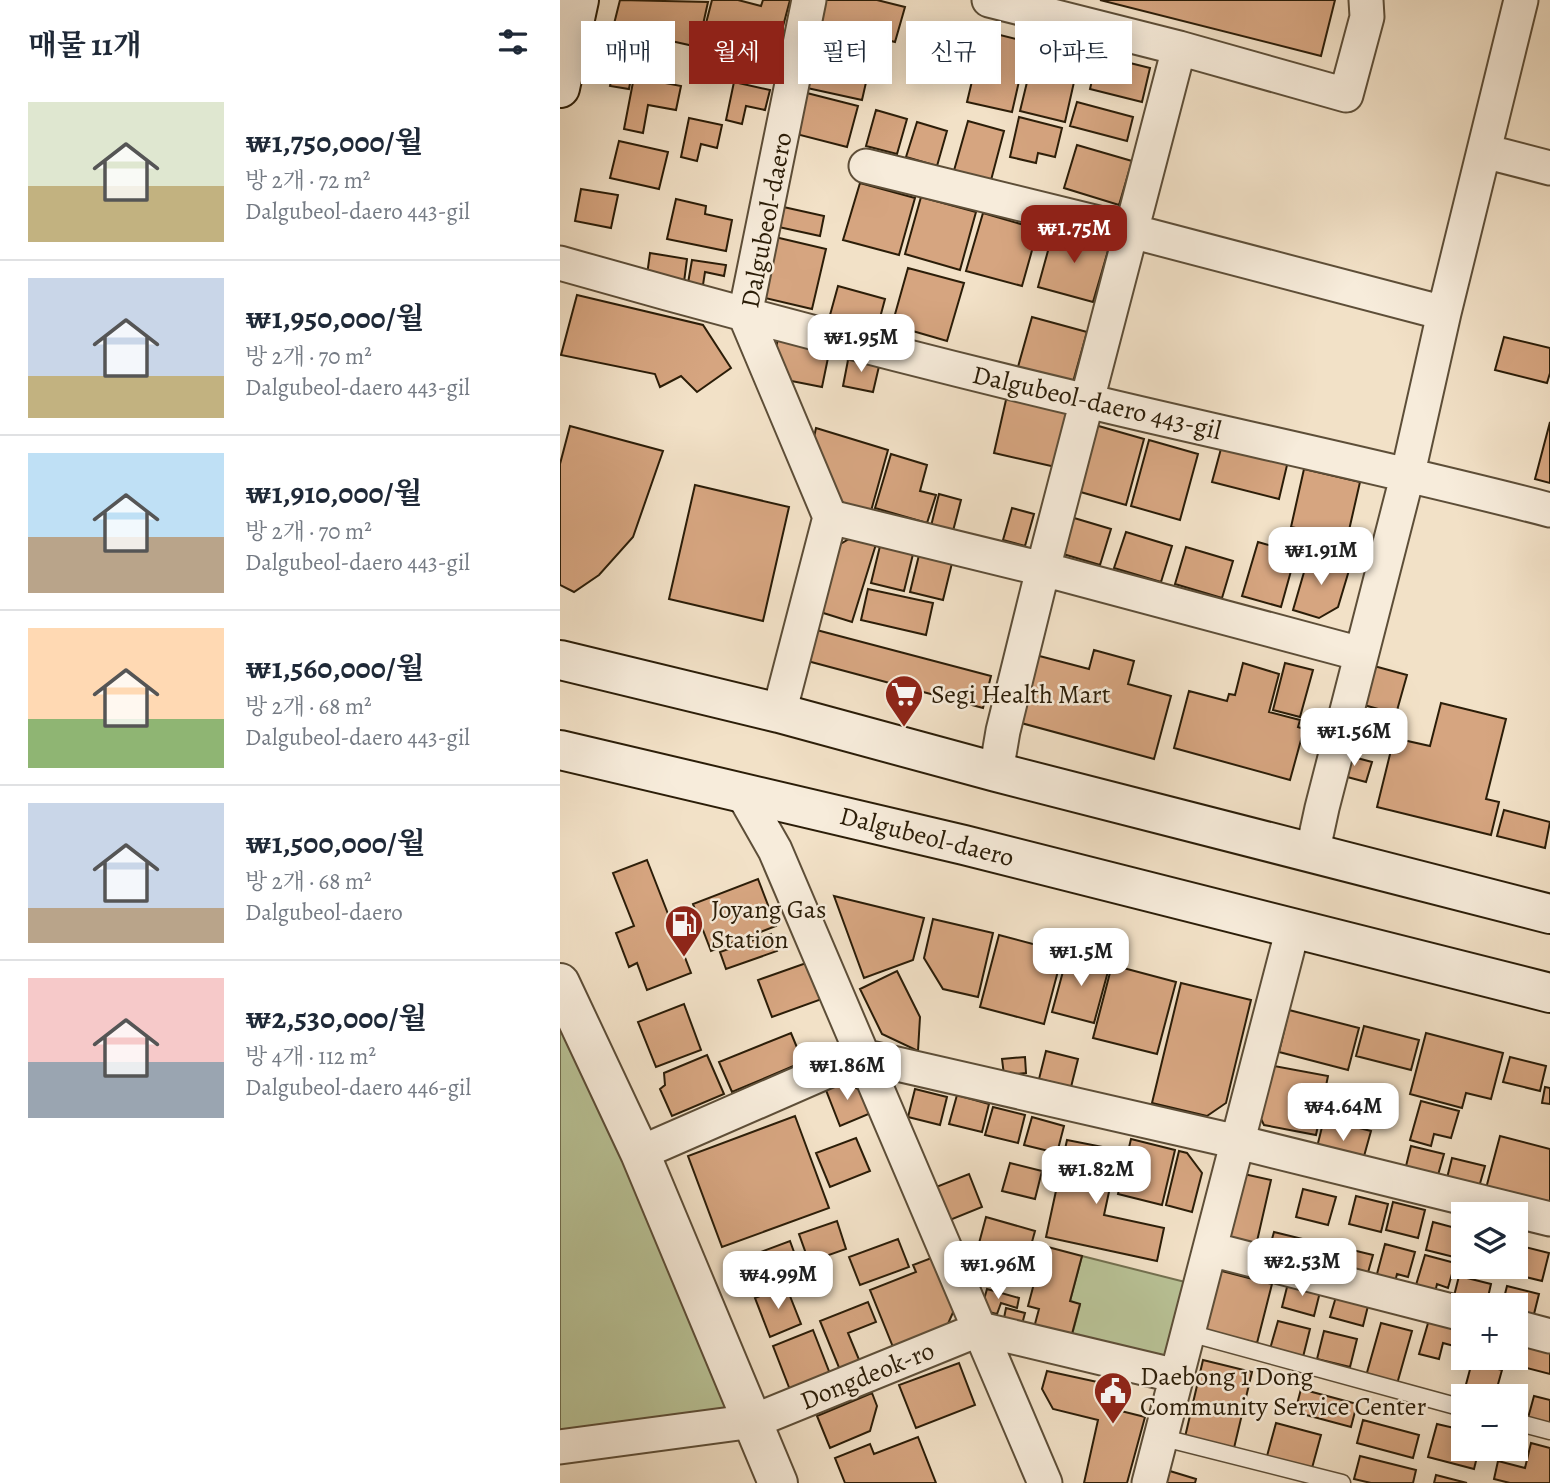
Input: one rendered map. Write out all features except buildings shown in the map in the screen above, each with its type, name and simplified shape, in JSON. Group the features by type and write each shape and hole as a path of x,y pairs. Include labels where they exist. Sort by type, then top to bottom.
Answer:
{"main road":[{"path":"560,88 579,0"},
{"path":"560,660 779,713 996,772 1550,914"},
{"name":"Dalgubeol-daero","path":"570,760 742,792 964,845 1550,993"},
{"path":"560,983 640,1153 778,1483"}],"street":[{"name":"Dalgubeol-daero","path":"809,0 745,315 830,517"},
{"path":"989,0 1179,48 1346,95 1367,17 1366,0"},
{"path":"1312,853 1408,473 1444,313 1521,0"},
{"path":"996,772 1003,731 1043,569 1179,48"},
{"path":"1483,152 1550,168"},
{"path":"866,166 1131,231 1444,313"},
{"path":"560,264 745,315"},
{"name":"Dalgubeol-daero 443-gil","path":"745,315 1087,401 1408,473 1550,510"},
{"path":"779,713 830,517 1043,569 1361,654"},
{"path":"742,792 775,850 1045,1483"},
{"path":"1149,1483 1293,928"},
{"path":"640,1153 862,1056 1238,1142 1550,1219"},
{"path":"1210,1249 1451,1311"},
{"path":"980,1329 1177,1376"},
{"name":"Dongdeok-ro","path":"560,1447 754,1421 980,1329"},
{"path":"1528,1331 1550,1336"}],"lane":[{"path":"1189,1333 1451,1405"},
{"path":"1528,1425 1550,1431"},
{"path":"1160,1437 1342,1483"}],"green space":[{"path":"560,994 754,1421 560,1447"},
{"path":"1082,1256 1201,1286 1177,1376 1068,1350 1080,1305 1070,1301"}],"place":[{"name":"Segi Health Mart","path":"904,728"},
{"name":"Joyang Gas Station","path":"684,958"},
{"name":"Daebong 1 Dong Community Service Center","path":"1113,1425"}]}
